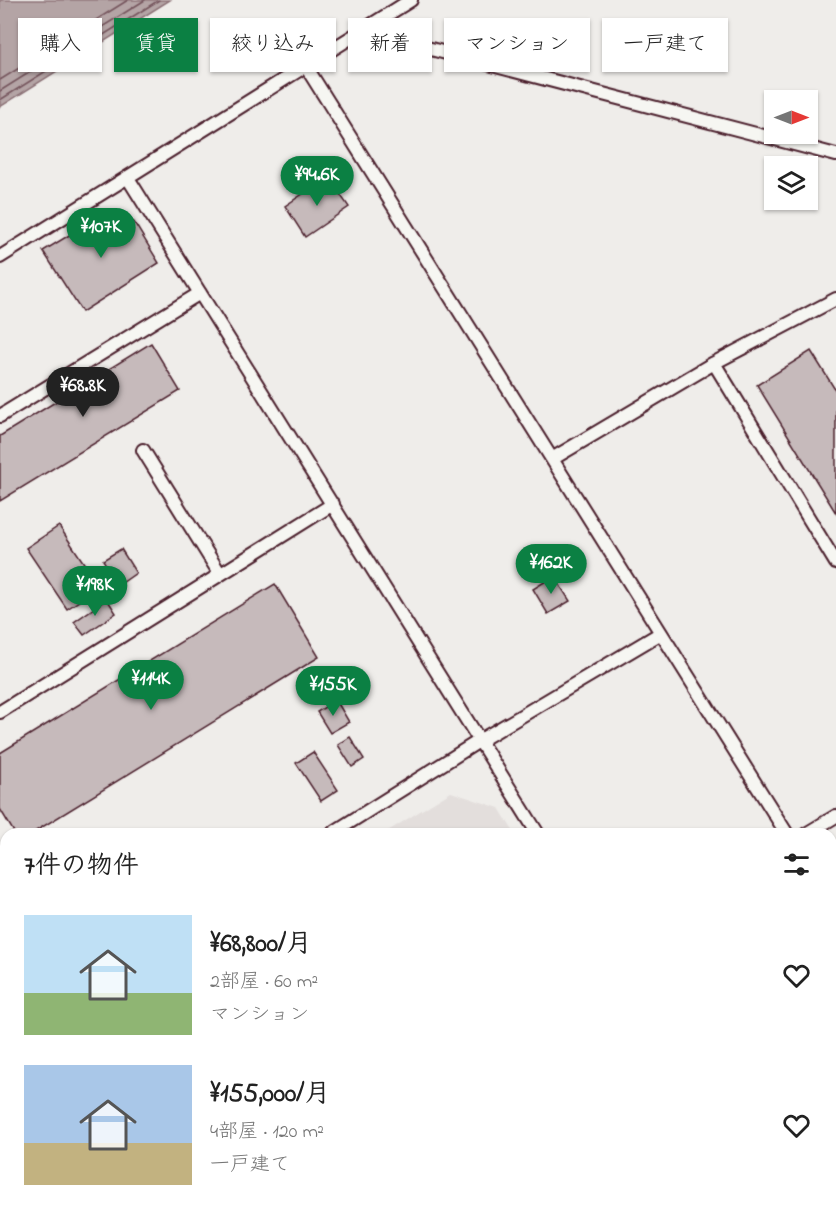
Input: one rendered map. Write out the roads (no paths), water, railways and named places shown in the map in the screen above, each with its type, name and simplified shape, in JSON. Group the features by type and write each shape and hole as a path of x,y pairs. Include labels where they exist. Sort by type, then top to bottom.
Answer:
{"lane":[{"path":"383,18 411,0"},
{"path":"432,49 836,155"},
{"path":"0,257 294,72"},
{"path":"309,72 783,828"},
{"path":"128,178 534,828"},
{"path":"0,416 200,293"},
{"path":"552,459 714,363 836,299"},
{"path":"714,363 836,563"},
{"path":"143,450 220,574"},
{"path":"0,712 333,504"},
{"path":"341,828 479,741 661,633"},
{"path":"816,828 836,816"}],"water":[{"path":"0,0 170,0 141,18 114,18 114,35 102,43 102,18 18,18 18,72 56,72 0,107"}]}
